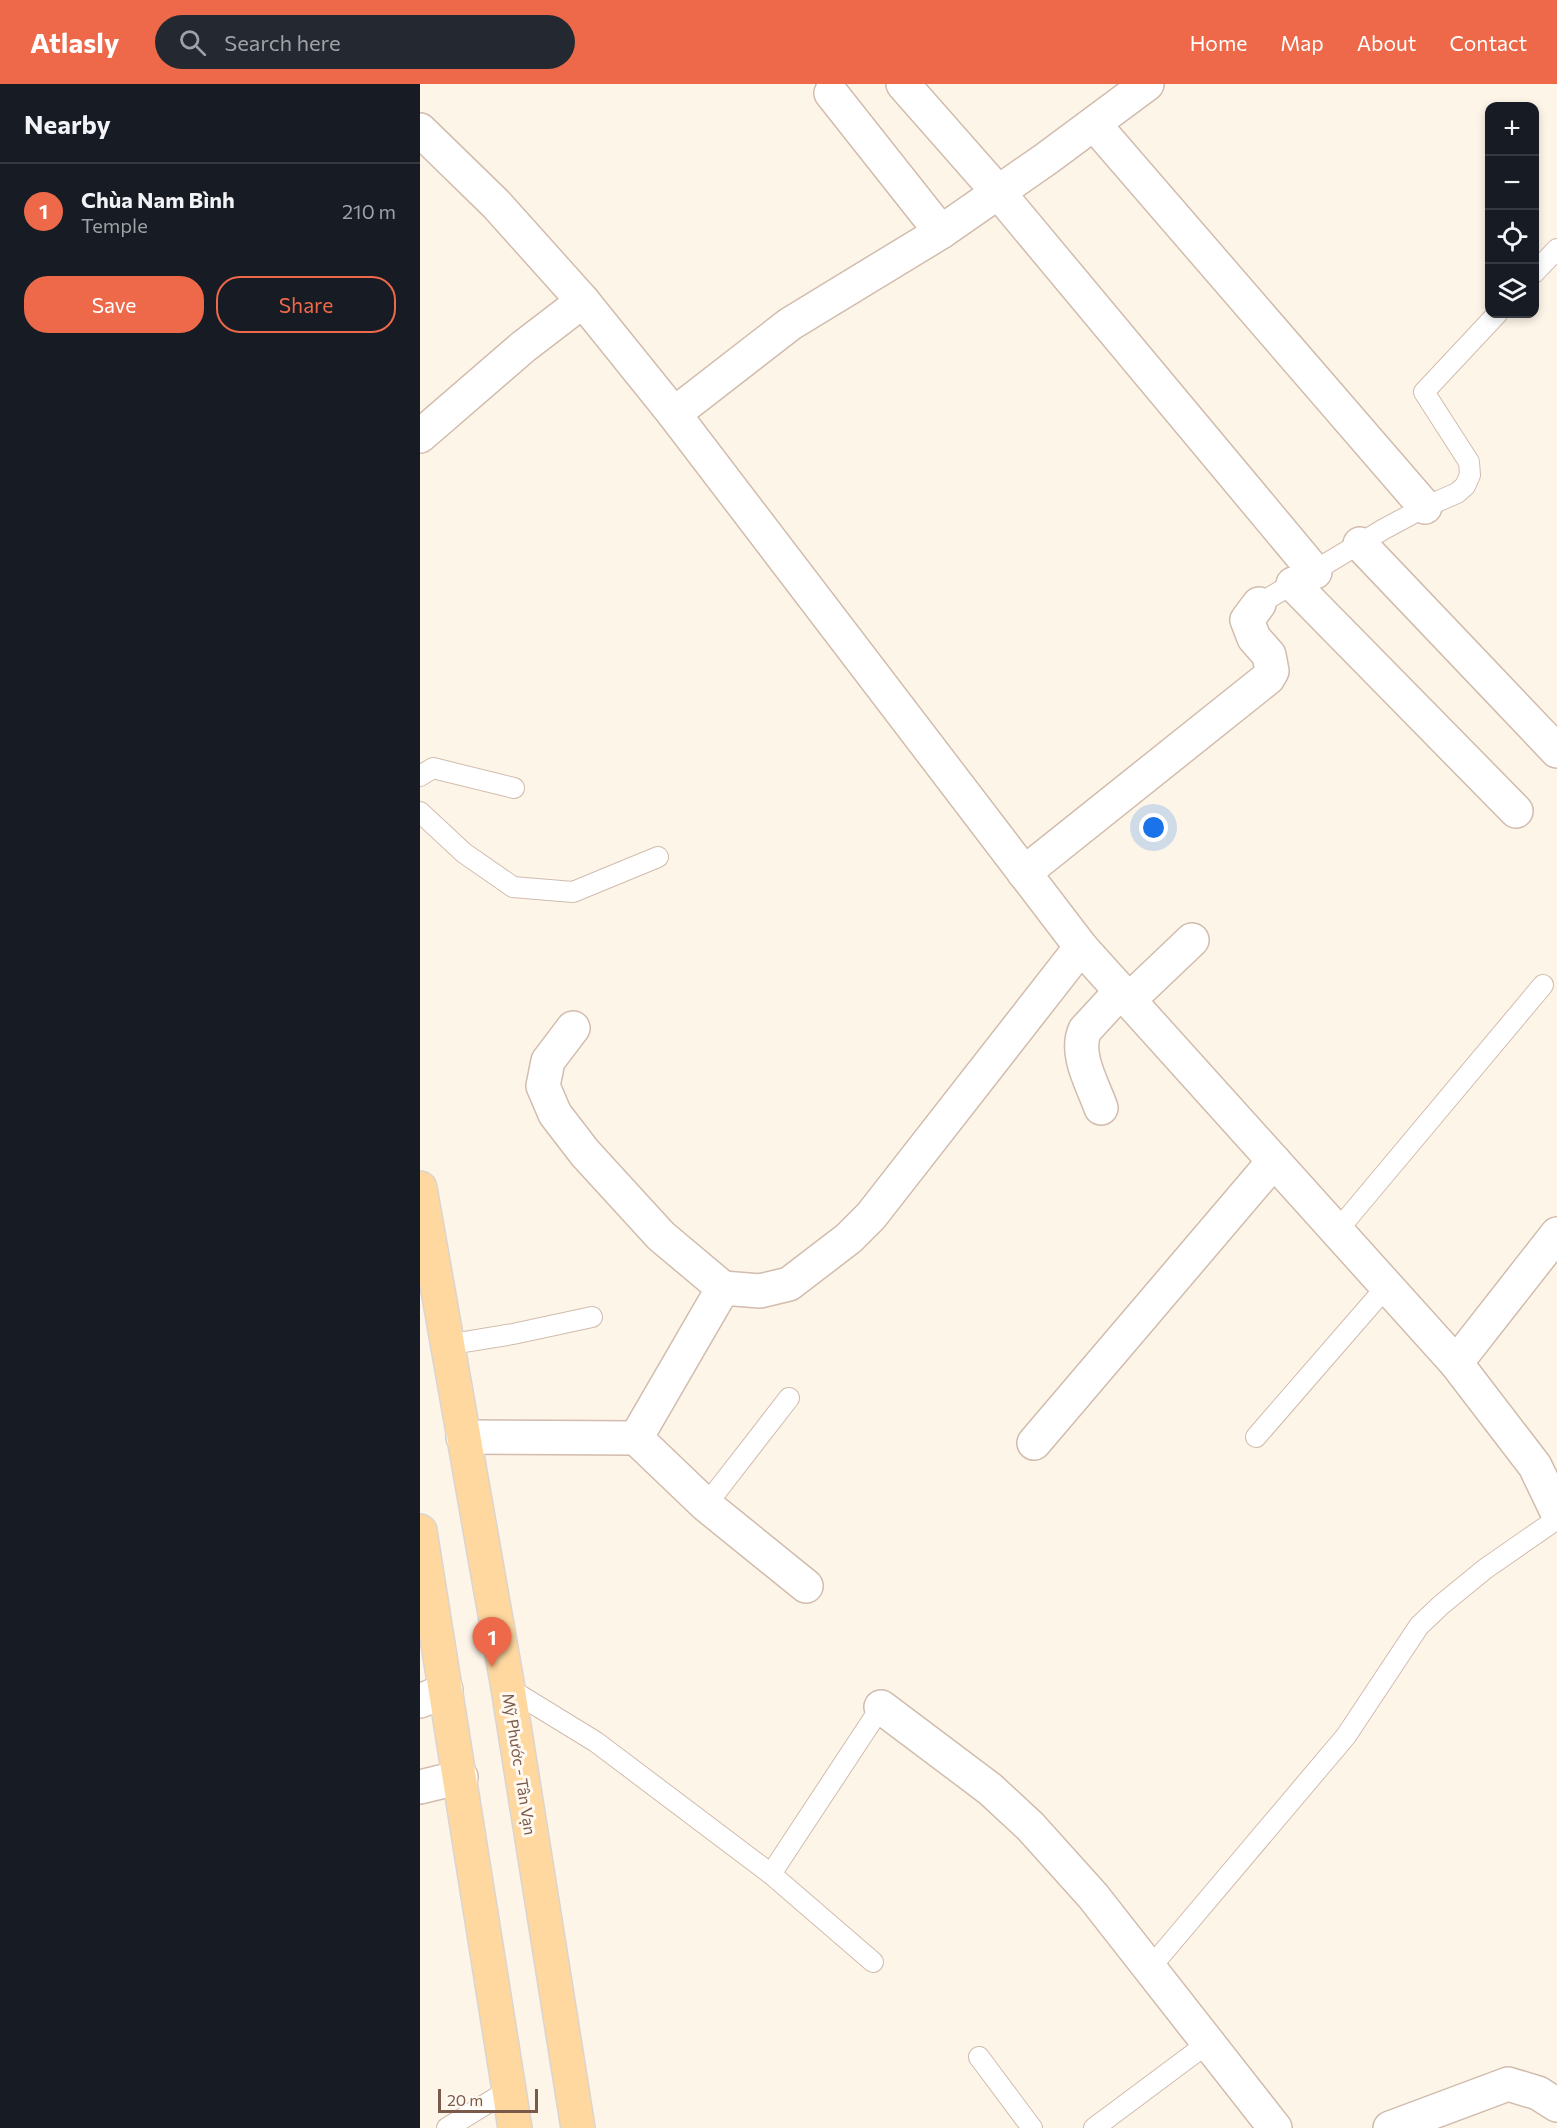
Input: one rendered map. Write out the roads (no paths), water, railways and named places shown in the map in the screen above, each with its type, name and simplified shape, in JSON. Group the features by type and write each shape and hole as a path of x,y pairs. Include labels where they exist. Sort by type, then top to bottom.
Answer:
{"main road":[{"name":"Mỹ Phước - Tân Vạn","path":"420,1188 508,1688 578,2128"},
{"path":"420,1531 433,1695 460,1777 515,2128"}],"street":[{"path":"903,84 998,192 1304,578 1516,811"},
{"path":"674,414 790,324 941,232 1147,84"},
{"path":"831,93 941,232"},
{"path":"1094,124 1425,507"},
{"path":"420,130 496,204 583,301 674,414 1081,947 1456,1363 1534,1466 1557,1512"},
{"path":"420,436 523,347 583,301"},
{"path":"1360,544 1557,751"},
{"path":"1024,873 1268,678 1272,671 1269,655 1254,638 1247,620 1259,604"},
{"path":"1101,1108 1081,1053 1085,1030 1192,940"},
{"path":"573,1028 548,1061 543,1086 555,1114 585,1153 661,1236 723,1288 760,1291 789,1284 849,1238 871,1216 1081,947"},
{"path":"1034,1443 1274,1161"},
{"path":"1456,1363 1557,1234"},
{"path":"636,1438 723,1288"},
{"path":"463,1437 636,1438 706,1505 806,1586"},
{"path":"881,1707 990,1789 1030,1826 1093,1896 1275,2128"},
{"path":"420,1787 460,1777"},
{"path":"1390,2128 1508,2084 1538,2093 1557,2105"}],"lane":[{"path":"1539,268 1557,249"},
{"path":"1259,604 1425,507 1457,493 1465,486 1470,475 1469,462 1424,392 1493,318"},
{"path":"420,776 433,768 514,788"},
{"path":"420,812 464,853 513,887 573,892 658,857"},
{"path":"1337,1231 1543,985"},
{"path":"1256,1437 1387,1286"},
{"path":"446,1345 513,1334 592,1317"},
{"path":"706,1505 789,1398"},
{"path":"1149,1968 1346,1736 1419,1626 1485,1569 1557,1519"},
{"path":"508,1688 597,1742 771,1874 873,1962"},
{"path":"771,1874 881,1707"},
{"path":"1094,2128 1208,2043"},
{"path":"979,2057 1032,2128"},
{"path":"447,2128 509,2090"}],"place":[{"name":"Chùa Nam Bình","path":"492,1667"}]}
